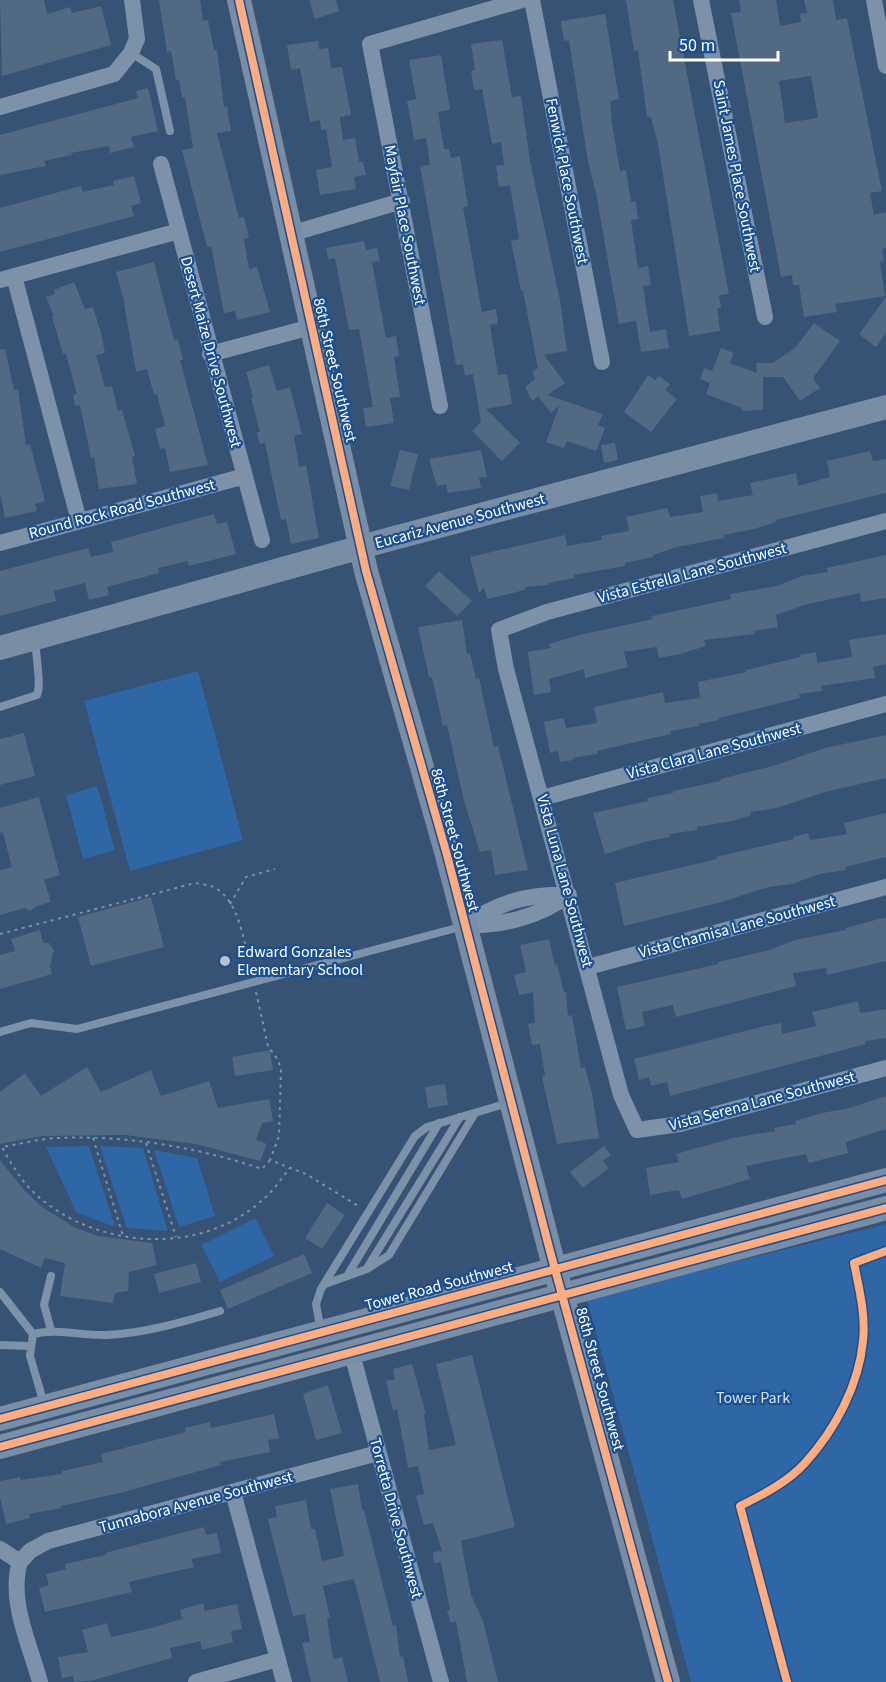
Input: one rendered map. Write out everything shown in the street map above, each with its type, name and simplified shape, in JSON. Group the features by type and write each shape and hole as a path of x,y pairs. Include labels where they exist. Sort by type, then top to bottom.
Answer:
{"street":[{"path":"0,107 114,74 132,53 137,39 132,0"},
{"name":"86th Street Southwest","path":"239,0 360,547 447,855 555,1268 668,1682"},
{"name":"Mayfair Place Southwest","path":"440,406 370,44 522,0"},
{"name":"Fenwick Place Southwest","path":"532,0 602,362"},
{"name":"Saint James Place Southwest","path":"701,0 765,317"},
{"path":"874,0 886,66"},
{"name":"Desert Maize Drive Southwest","path":"161,164 210,354 262,540"},
{"path":"290,234 402,201"},
{"path":"79,521 7,278 178,231"},
{"path":"210,354 311,327"},
{"name":"Eucariz Avenue Southwest","path":"0,648 360,547 886,407"},
{"name":"Round Rock Road Southwest","path":"0,543 245,476"},
{"name":"Vista Estrella Lane Southwest","path":"499,630 547,612 886,522"},
{"name":"Vista Luna Lane Southwest","path":"499,630 506,669 569,895 621,1095 637,1130"},
{"name":"Vista Clara Lane Southwest","path":"542,798 886,704"},
{"name":"Vista Chamisa Lane Southwest","path":"588,967 886,887"},
{"path":"464,926 495,926 546,911 569,895"},
{"name":"Vista Serena Lane Southwest","path":"637,1130 680,1124 886,1068"},
{"name":"Tower Road Southwest","path":"0,1419 886,1180"},
{"path":"0,1447 352,1354 886,1208"},
{"name":"Torretta Drive Southwest","path":"352,1354 441,1682"},
{"name":"Tunnabora Avenue Southwest","path":"20,1562 30,1551 48,1541 378,1453"},
{"path":"233,1492 284,1682"},
{"path":"0,1549 20,1562 15,1577 16,1594 40,1682"},
{"path":"196,1682 278,1659"}],"lane":[{"path":"132,53 156,69 170,131"},
{"path":"0,707 37,695 40,688 36,667 36,638"},
{"path":"0,1032 31,1023 76,1029 464,926"},
{"path":"321,1332 316,1304 324,1285 415,1136 427,1127 511,1102"},
{"path":"324,1285 367,1269 389,1255 475,1113"},
{"path":"367,1269 460,1117"},
{"path":"347,1276 439,1124"},
{"path":"51,1276 44,1305 51,1330"},
{"path":"0,1292 33,1334 30,1356 45,1407"},
{"path":"33,1334 51,1330 104,1335 135,1333 220,1311"},
{"path":"0,1345 31,1346"}],"path":[{"path":"230,904 246,877 275,869"},
{"path":"0,934 195,883 213,887 230,904 251,972"},
{"path":"255,989 268,1046 278,1059 281,1070 279,1136 270,1160 262,1169 222,1156 146,1143 93,1138 54,1138 2,1148 13,1167 40,1198 74,1221 123,1236 159,1240 176,1238 230,1222 261,1202 290,1168"},
{"path":"93,1138 123,1236"},
{"path":"146,1143 176,1238"},
{"path":"270,1160 314,1178 360,1207"}],"green space":[{"path":"198,671 243,840 130,871 84,701"},
{"path":"97,786 115,850 83,859 66,795"},
{"path":"89,1146 115,1227 76,1212 46,1147"},
{"path":"100,1146 143,1148 168,1231 127,1228"},
{"path":"154,1150 197,1158 215,1216 179,1227"},
{"path":"255,1218 274,1256 220,1282 201,1245"},
{"name":"Tower Park","path":"886,1224 886,1682 691,1682 587,1299"}],"building":[{"path":"0,0 44,0 47,14 70,7 72,13 101,6 111,45 2,76"},
{"path":"159,0 200,0 203,21 208,20 214,50 217,50 224,107 227,107 231,131 217,133 239,218 244,217 249,238 244,239 249,269 257,267 270,312 237,320 235,311 224,313 211,246 207,247 182,150 193,148 185,97 182,97 179,80 176,80 171,51 167,52"},
{"path":"309,0 336,0 339,11 315,19"},
{"path":"626,0 673,0 729,294 719,295 721,308 717,308 720,331 689,336 658,144 651,117 647,117 638,50 634,51"},
{"path":"739,0 776,0 780,26 801,22 800,14 807,13 804,0 833,0 836,20 847,18 882,191 870,193 874,215 886,212 886,248 882,249 884,261 880,262 885,296 835,304 837,312 804,317 799,285 793,285 792,275 781,277 731,13 741,12","holes":["811,76 818,118 785,123 779,81"]},
{"path":"605,14 619,99 610,101 612,124 620,171 626,170 631,202 636,202 638,219 631,220 638,268 648,266 651,285 643,286 650,332 666,329 669,348 641,352 636,321 619,324 596,193 588,162 569,40 564,41 561,21"},
{"path":"502,40 512,97 521,96 530,161 560,300 567,351 544,355 565,383 547,395 603,414 598,425 605,428 596,451 567,441 564,448 546,442 560,404 551,413 538,396 532,401 525,387 535,379 532,372 538,368 511,241 519,239 510,185 499,187 496,166 504,165 501,142 492,144 482,89 474,90 471,71 475,70 471,44"},
{"path":"318,41 319,49 328,48 331,68 342,67 351,115 340,117 343,140 355,138 359,162 363,162 366,175 354,177 356,189 320,195 316,170 332,167 326,129 321,130 320,120 310,122 300,68 291,70 287,45"},
{"path":"441,55 450,110 438,112 444,149 449,149 451,158 460,156 468,206 463,207 482,312 496,309 498,323 490,325 498,375 507,374 512,404 486,409 520,443 502,461 472,431 481,422 473,374 465,376 463,364 456,365 420,166 430,165 426,138 414,140 407,101 416,99 409,60"},
{"path":"148,88 158,131 131,137 134,147 110,153 109,146 71,153 72,155 44,161 46,166 0,175 0,135 138,98 136,91"},
{"path":"134,176 141,203 131,206 134,216 0,252 0,208 81,186 83,192 114,185 113,181"},
{"path":"364,241 366,250 377,248 380,261 372,262 386,338 396,336 399,356 394,357 400,397 390,398 394,423 366,427 363,408 373,407 359,329 349,330 335,258 328,259 326,248"},
{"path":"154,262 174,340 178,339 183,360 180,360 208,465 170,472 165,448 160,449 155,429 165,426 157,394 154,395 147,369 136,372 123,297 116,272"},
{"path":"74,282 85,309 93,307 105,353 96,355 105,387 112,386 118,411 122,410 135,456 132,457 137,484 99,489 94,457 91,458 80,405 75,406 73,395 77,394 66,354 63,354 52,317 54,316 46,297 55,294 54,290"},
{"path":"886,297 886,333 876,347 859,334"},
{"path":"814,323 840,341 813,378 820,388 800,401 783,377 763,377 763,410 742,411 742,408 706,394 710,383 700,379 704,368 712,371 721,348 734,353 730,363 757,373 756,363 773,363 795,348"},
{"path":"0,349 5,349 14,390 18,389 26,445 30,444 45,501 35,504 37,511 5,518 0,493"},
{"path":"269,365 277,391 290,387 302,434 294,436 299,467 306,465 319,538 291,544 286,519 281,520 265,443 260,444 257,433 260,432 246,372"},
{"path":"648,375 655,380 659,376 670,384 665,390 677,399 651,432 624,412"},
{"path":"615,443 618,460 604,463 601,445"},
{"path":"400,450 418,454 409,490 390,486"},
{"path":"481,450 487,477 479,478 481,488 448,493 446,484 437,486 429,459"},
{"path":"870,451 873,461 886,459 886,493 776,520 776,522 754,529 724,535 724,538 677,547 653,555 653,557 625,563 625,566 574,575 574,578 548,583 549,585 525,587 525,590 487,599 484,587 479,593 470,557 565,535 567,546 602,540 601,536 629,531 626,517 667,508 670,517 703,512 700,496 717,493 718,501 753,495 750,483 796,473 798,486 830,477 827,461"},
{"path":"214,514 217,524 227,522 236,554 189,566 188,561 158,568 159,573 107,587 109,595 89,600 85,583 54,591 56,601 0,616 0,571 88,548 91,557 113,552 111,542"},
{"path":"886,555 886,598 861,602 860,593 804,605 776,615 778,627 754,631 755,634 704,640 706,646 680,654 659,658 657,647 624,652 628,667 585,678 584,669 549,679 551,692 534,695 528,652 550,648 549,644 579,635 731,599 730,594 777,586 802,576 828,572 827,568"},
{"path":"439,571 472,601 457,616 425,586"},
{"path":"462,620 467,654 470,653 476,679 479,678 494,747 498,746 528,870 495,875 491,850 480,852 464,801 447,725 443,726 432,677 429,677 418,627"},
{"path":"886,634 886,664 873,667 875,678 821,686 822,691 799,694 800,698 719,718 719,720 699,724 699,726 670,731 671,734 597,751 597,754 572,758 573,760 560,762 558,751 550,753 544,722 564,718 566,728 597,723 594,707 663,692 665,703 700,698 698,682 747,672 746,670 816,652 817,663 852,657 849,640"},
{"path":"24,733 35,776 0,785 0,739"},
{"path":"886,735 886,778 825,792 777,808 750,812 751,815 732,821 669,834 670,837 605,854 593,813 648,801 647,798 673,793 673,791 721,781 720,779 773,766 825,748"},
{"path":"39,797 60,875 44,880 51,902 37,906 30,911 25,908 0,915 0,870 12,867 3,833 0,832 0,808"},
{"path":"886,813 886,857 845,867 846,870 819,874 792,884 769,887 718,903 624,926 615,883 717,859 716,857 793,839 793,837 808,833 810,840 847,834 844,823"},
{"path":"151,897 164,947 91,966 78,917"},
{"path":"886,917 886,961 827,975 826,968 793,973 796,986 676,1017 673,1005 642,1012 645,1026 626,1030 617,987 718,964 718,962 769,950 795,940 846,930 846,928"},
{"path":"40,930 43,943 49,943 54,950 50,966 52,974 0,989 0,955 15,951 11,939"},
{"path":"549,939 555,965 557,964 564,992 566,992 568,1016 572,1015 581,1068 585,1067 592,1093 599,1138 557,1144 542,1077 545,1076 540,1044 532,1045 528,1024 535,1023 533,992 519,995 514,975 526,972 520,945"},
{"path":"858,1001 860,1013 886,1009 886,1038 865,1041 866,1044 670,1096 667,1082 651,1086 649,1077 639,1080 634,1059 781,1023 782,1034 816,1026 812,1012"},
{"path":"270,1050 273,1070 235,1076 232,1057"},
{"path":"87,1067 101,1092 151,1070 161,1096 209,1081 218,1108 269,1099 273,1121 262,1123 256,1140 267,1144 260,1161 196,1144 125,1135 42,1136 0,1144 0,1092 25,1073 41,1096"},
{"path":"445,1084 448,1105 428,1108 425,1087"},
{"path":"886,1096 886,1129 846,1142 848,1153 809,1163 806,1154 746,1166 750,1179 682,1199 679,1190 650,1195 646,1168 679,1162 676,1154 733,1138 775,1131 774,1128 796,1124 795,1121 850,1108"},
{"path":"604,1146 611,1155 603,1161 609,1168 583,1188 570,1172"},
{"path":"0,1160 24,1190 42,1207 76,1228 98,1236 152,1243 157,1265 129,1272 128,1291 115,1293 113,1303 60,1296 65,1263 45,1258 41,1268 0,1249"},
{"path":"327,1203 345,1215 322,1249 305,1238"},
{"path":"304,1254 312,1273 228,1309 220,1290"},
{"path":"196,1263 201,1282 159,1293 154,1274"},
{"path":"472,1355 515,1527 461,1541 471,1595 483,1621 498,1682 467,1682 456,1621 451,1623 447,1611 450,1610 441,1562 434,1563 433,1552 442,1551 433,1523 424,1525 416,1496 424,1494 418,1466 408,1468 397,1409 393,1411 386,1381 395,1379 393,1369 412,1364 426,1414 424,1414 429,1450 456,1445 436,1364"},
{"path":"328,1385 342,1433 316,1440 303,1394"},
{"path":"274,1414 279,1438 268,1440 270,1452 220,1462 221,1465 120,1493 29,1514 30,1518 6,1524 0,1498 0,1481 62,1474 62,1471 103,1462 101,1454 186,1432 185,1428 210,1422 211,1428"},
{"path":"358,1484 362,1510 364,1510 393,1626 396,1625 400,1657 403,1656 408,1682 380,1682 354,1579 323,1586 330,1618 327,1619 333,1659 342,1657 348,1682 311,1682 302,1643 310,1642 305,1614 293,1616 271,1532 268,1519 277,1517 275,1506 306,1500 311,1529 315,1529 322,1561 344,1556 330,1489"},
{"path":"204,1527 206,1535 217,1533 221,1553 191,1559 194,1567 129,1582 132,1592 45,1612 39,1588 49,1585 46,1574 66,1569 65,1564 106,1555 105,1553"},
{"path":"203,1603 205,1611 237,1604 242,1629 231,1631 233,1642 202,1650 200,1641 170,1648 172,1658 90,1681 74,1682 73,1676 62,1678 58,1657 88,1652 82,1630 107,1623 111,1637 182,1619 180,1610"}],"cycle path":[{"path":"239,0 366,571 447,855 550,1251 668,1682"},
{"path":"0,1419 886,1180"},
{"path":"0,1447 886,1208"},
{"path":"787,1682 740,1506 774,1488 798,1470 816,1450 844,1406 861,1358 864,1331 854,1263 886,1251"}],"place":[{"name":"Edward Gonzales Elementary School","path":"225,961"}]}
